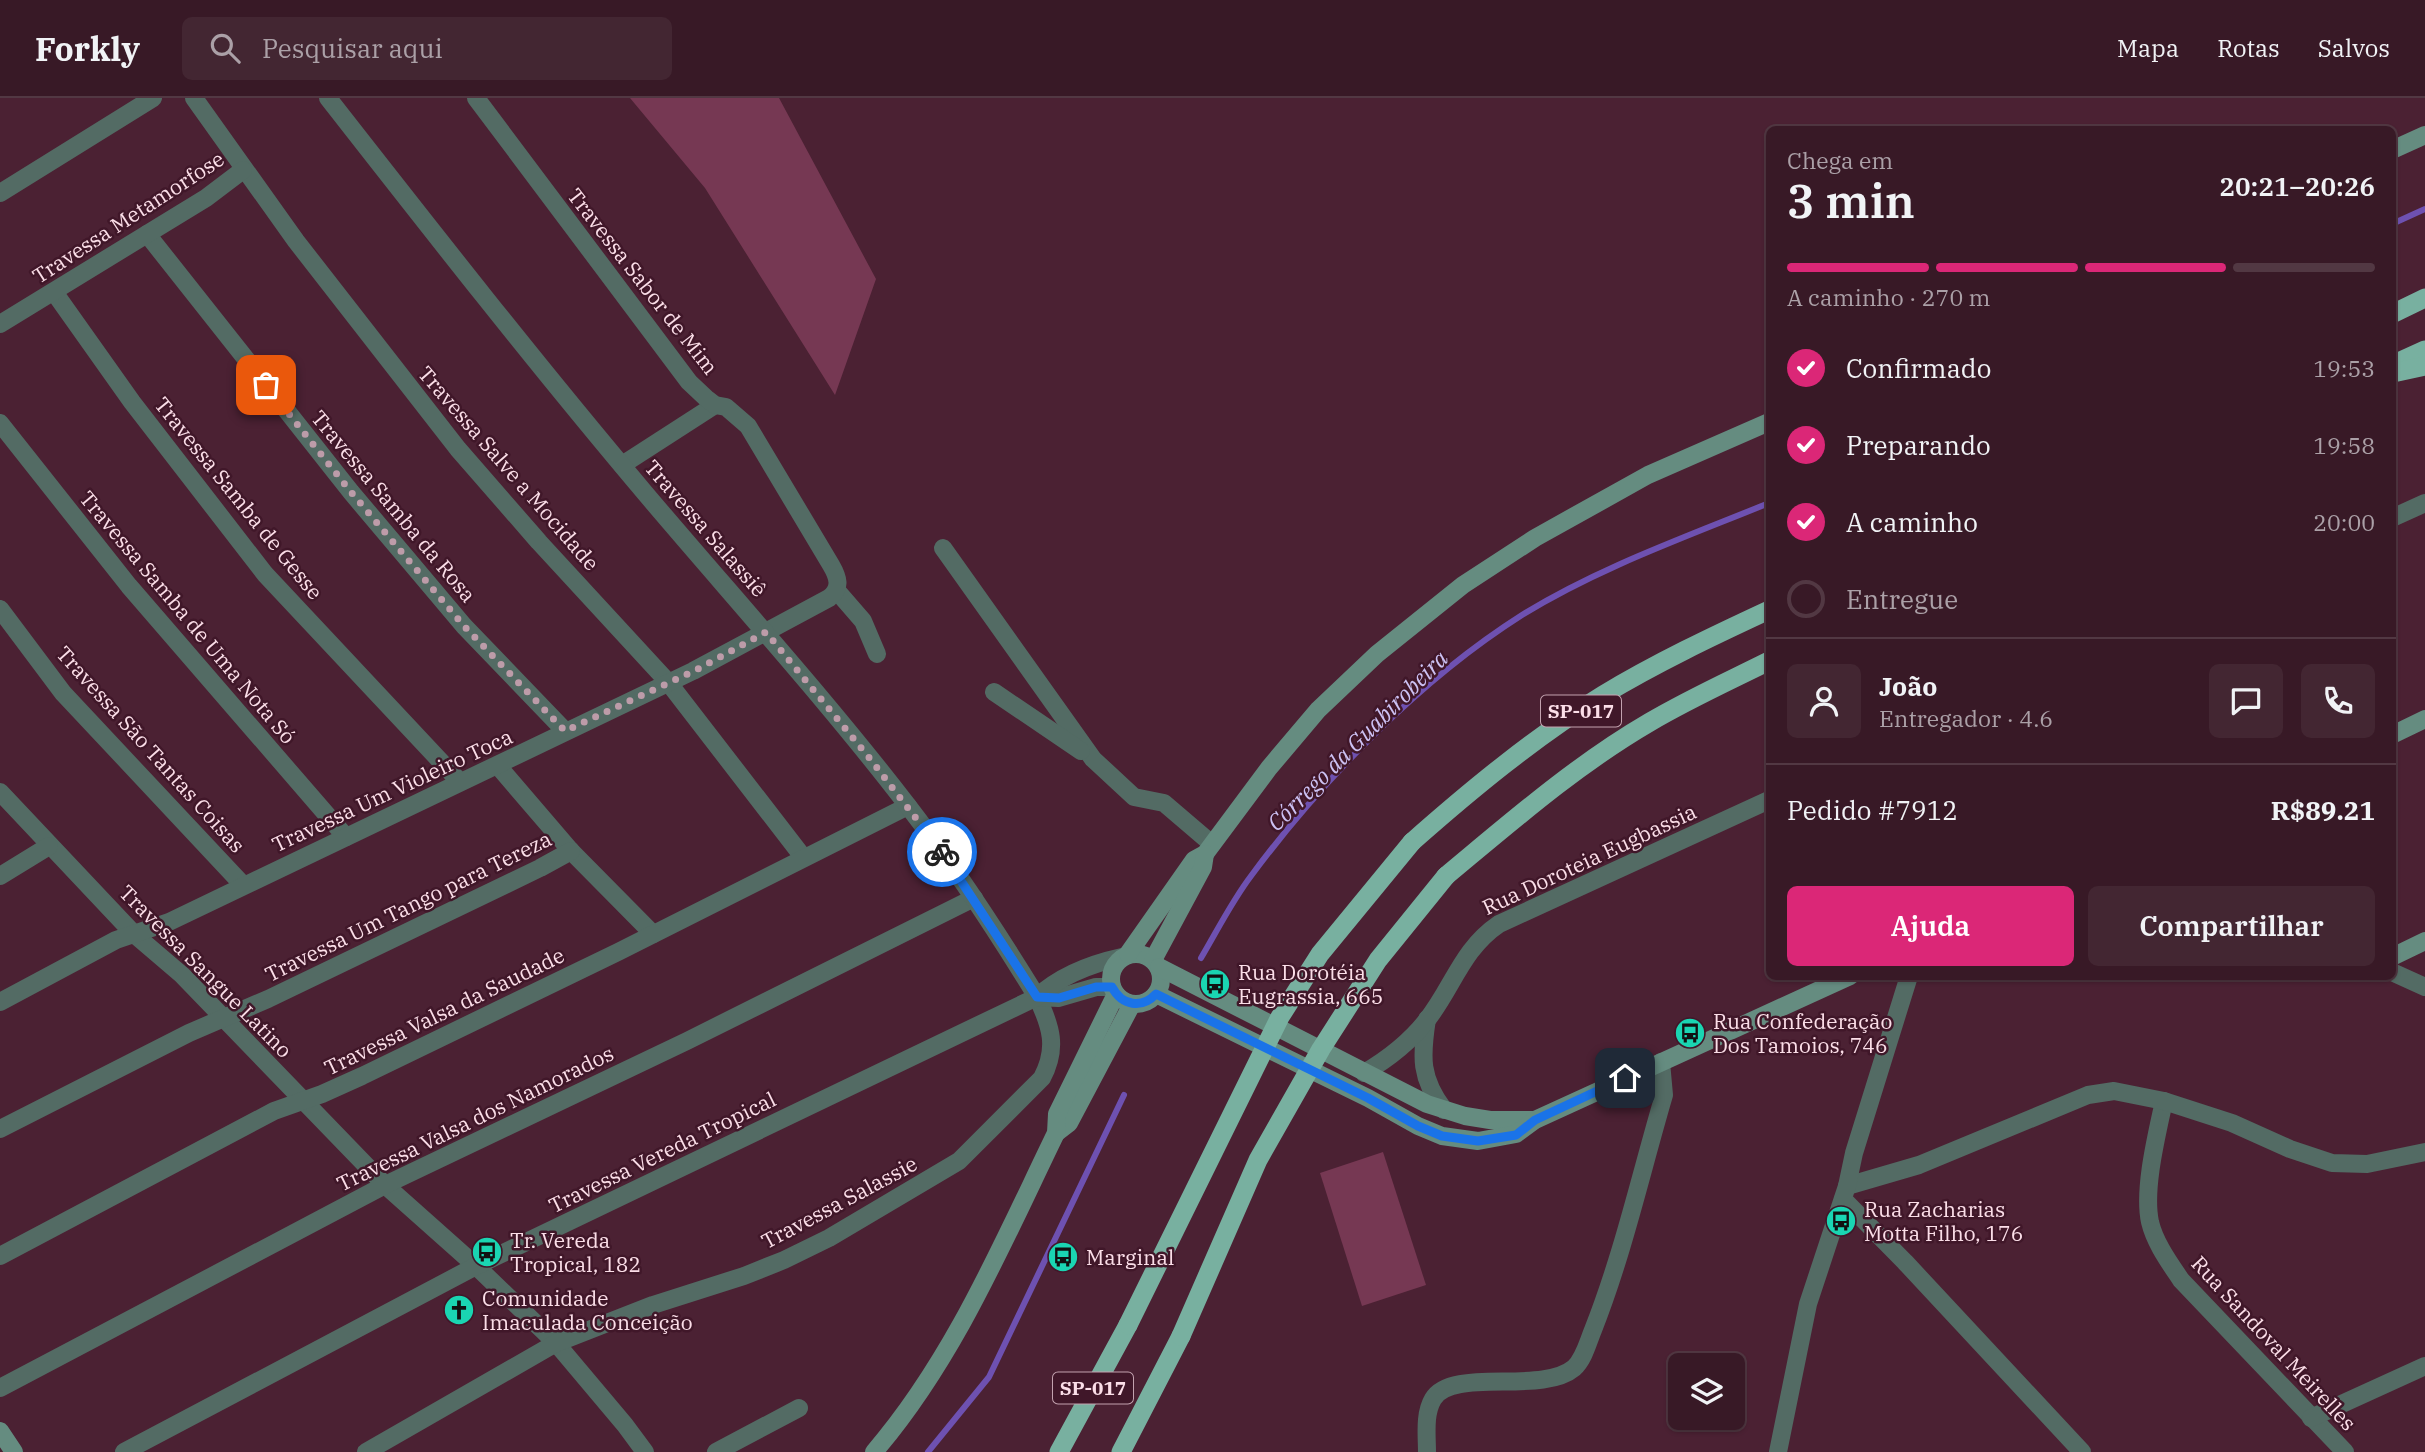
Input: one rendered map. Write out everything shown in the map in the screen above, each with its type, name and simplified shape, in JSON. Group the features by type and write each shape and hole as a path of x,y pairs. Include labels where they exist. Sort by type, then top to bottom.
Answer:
{"highway":[{"path":"2396,312 2425,298"},
{"path":"2396,363 2425,350"},
{"path":"2396,372 2425,366"},
{"name":"SP-017","path":"1059,1452 1128,1325 1280,1017 1320,954 1412,842 1515,757 1602,696 1684,650 1766,611"},
{"name":"SP-017","path":"1121,1452 1181,1336 1258,1160 1321,1049 1378,960 1446,876 1601,753 1649,722 1766,663"}],"main road":[{"path":"2396,148 2425,135"},
{"path":"1208,849 1203,867 1156,964 1161,984 1156,994 1148,1001 1132,1004 1114,990 1111,981 1113,968 1125,956 1194,860 1208,849 1269,768 1318,710 1377,654 1463,585 1535,538 1648,475 1766,423"},
{"path":"2396,732 2425,719"},
{"path":"2396,955 2425,941"},
{"path":"1125,956 1142,954 1156,964 1364,1073 1444,1110 1490,1120 1535,1120"},
{"path":"1156,994 1344,1086 1418,1126 1442,1136 1478,1141 1516,1135 1535,1120 1841,980"},
{"path":"874,1452 933,1371 974,1299 1056,1133 1057,1114 1114,990"},
{"path":"1056,1133 1069,1123 1132,1004"},
{"path":"0,1432 14,1452"}],"street":[{"path":"0,193 153,98"},
{"name":"Travessa Salve a Mocidade","path":"194,98 243,170 458,449 668,682 803,857"},
{"name":"Travessa Salassiê","path":"328,98 486,301 621,465 766,632 908,806 974,898 1037,997"},
{"name":"Travessa Sabor de Mim","path":"476,98 689,382 715,405 726,408 748,426 831,565 837,577 836,591"},
{"name":"Travessa Metamorfose","path":"0,324 206,198 243,170"},
{"name":"Travessa Samba da Rosa","path":"147,234 351,492 464,626 565,731"},
{"name":"Travessa Samba de Gesse","path":"54,292 132,402 265,574 460,782"},
{"path":"621,465 715,405"},
{"name":"Travessa Samba de Uma Nota Só","path":"0,423 128,586 346,836"},
{"path":"2396,516 2425,503"},
{"path":"943,548 1093,759"},
{"path":"836,591 863,621 877,654"},
{"name":"Travessa Um Violeiro Toca","path":"0,1002 116,940 169,922 498,766 766,632 830,598 836,591"},
{"name":"Travessa São Tantas Coisas","path":"0,609 63,693 243,885"},
{"path":"994,692 1093,759 1134,797 1164,803 1208,849"},
{"path":"498,766 571,851 653,934"},
{"name":"Travessa Sangue Latino","path":"0,792 134,934 181,975 385,1185 476,1266 556,1343 645,1452"},
{"name":"Rua Doroteia Eugbassia","path":"1364,1073 1392,1056 1427,1019 1473,946 1484,934 1499,924 1766,801"},
{"name":"Travessa Valsa da Saudade","path":"0,1256 274,1111 362,1076 908,806"},
{"path":"0,877 49,846"},
{"name":"Travessa Um Tango para Tereza","path":"0,1129 222,1018 268,999 571,851"},
{"name":"Travessa Valsa dos Namorados","path":"0,1388 385,1185 687,1041 974,898"},
{"name":"Travessa Vereda Tropical","path":"124,1452 476,1266 1037,997 1052,984 1083,968 1125,956"},
{"path":"2396,974 2425,987"},
{"path":"1778,1452 1808,1304 1845,1192 1854,1153 1908,980"},
{"name":"Travessa Vereda Tropical","path":"1037,997 1059,998 1096,987 1114,990"},
{"name":"Travessa Salassie","path":"366,1452 556,1343 653,1305 744,1276 784,1260 830,1238 959,1161 1042,1078 1049,1065 1049,1023 1037,997"},
{"name":"Rua Doroteia Eugbassia","path":"1427,1019 1423,1049 1427,1079 1431,1092 1444,1110"},
{"path":"1427,1452 1428,1412 1433,1398 1443,1389 1474,1382 1552,1380 1576,1367 1606,1298 1664,1095 1661,1062"},
{"path":"1845,1192 1919,1165 2088,1095 2114,1091 2164,1101 2232,1123 2290,1149 2332,1163 2367,1164 2425,1152"},
{"name":"Rua Sandoval Meirelles","path":"2164,1101 2150,1182 2150,1221 2161,1249 2180,1280 2345,1452"},
{"path":"1845,1192 2082,1452"},
{"path":"2311,1418 2425,1366"},
{"path":"716,1452 799,1408"}],"shaded area":[{"path":"630,98 779,98 876,279 835,395 705,188"},
{"path":"1383,1152 1426,1285 1362,1306 1320,1173"}],"waterway":[{"name":"Córrego da Guabirobeira","path":"2396,222 2425,209"},
{"name":"Córrego da Guabirobeira","path":"1201,958 1244,886 1309,804 1375,734 1447,669 1522,615 1581,582 1766,504"},
{"path":"928,1452 989,1377 1124,1095"}],"way so far":[{"path":"266,385 351,492 464,626 565,731 694,671 766,632 908,806 942,852"}],"place":[{"name":"Rua Dorotéia Eugrassia, 665","path":"1215,984"},
{"name":"Rua Confederação Dos Tamoios, 746","path":"1690,1033"},
{"name":"Rua Zacharias Motta Filho, 176","path":"1841,1221"},
{"name":"Tr. Vereda Tropical, 182","path":"487,1252"},
{"name":"Marginal","path":"1063,1257"},
{"name":"Comunidade Imaculada Conceição","path":"459,1310"}],"route":[{"path":"942,852 1037,997 1059,998 1096,987 1112,987 1121,999 1137,1004 1148,1001 1156,994 1442,1136 1478,1141 1516,1135 1535,1120 1625,1078"}]}
